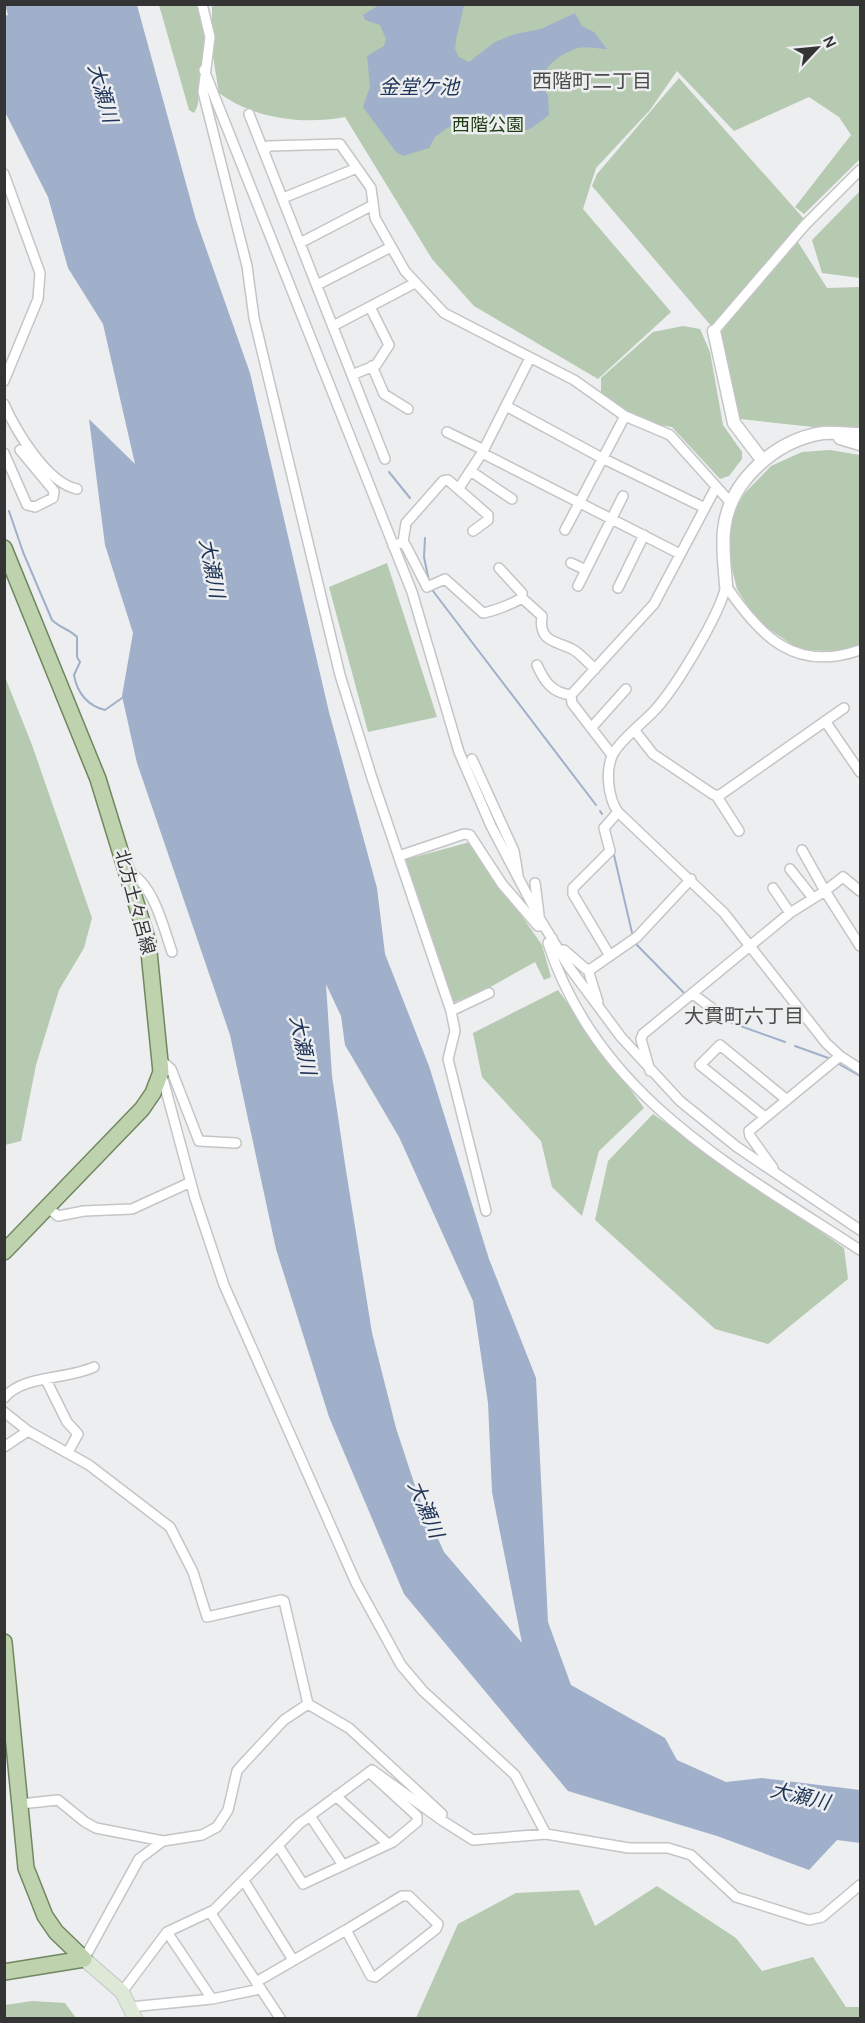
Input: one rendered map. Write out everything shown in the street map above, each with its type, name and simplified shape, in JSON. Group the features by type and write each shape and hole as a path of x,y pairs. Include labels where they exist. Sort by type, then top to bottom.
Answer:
{"main road":[{"name":"北方土々呂線","path":"4,548 85,743 128,871 148,942 161,1066"},
{"path":"4,1252 142,1109 153,1093 161,1066"},
{"path":"4,1642 26,1868 36,1899 56,1932 122,1992 132,2013"},
{"path":"4,1972 84,1959"}],"street":[{"path":"202,4 210,36 203,92 247,266 254,318 340,675 451,1011 455,1031 448,1059 486,1211"},
{"path":"204,70 412,592 459,752 518,880 559,950 602,1012 650,1071 706,1123 777,1175 861,1230"},
{"path":"249,114 385,459"},
{"path":"264,152 268,146 340,144 371,188 375,219 391,247 415,283 444,313 574,380 625,416 670,435 731,503"},
{"path":"283,198 357,168"},
{"path":"763,461 734,423 714,332 805,225 861,170"},
{"path":"4,174 40,273 40,286 38,299 4,381"},
{"path":"300,243 373,205"},
{"path":"317,285 391,247"},
{"path":"333,326 415,283"},
{"path":"352,375 372,366 389,345 370,307"},
{"path":"459,488 483,451 530,358"},
{"path":"372,366 384,393 408,409"},
{"path":"4,404 12,423 35,455 67,487 77,489"},
{"path":"506,406 602,459 705,508"},
{"path":"565,530 625,416"},
{"path":"447,432 680,554"},
{"path":"824,433 861,444"},
{"path":"612,755 657,708 723,601 726,586 724,529 731,503 743,482 763,461 800,439 824,433 861,434"},
{"path":"4,453 27,505 35,507 53,498 54,491 20,450"},
{"path":"472,471 513,499"},
{"path":"473,531 488,520 488,515 448,480 443,481 406,522 403,542 427,586 445,579 486,614 495,607 510,606 522,598"},
{"path":"716,487 654,604 571,695 572,703 612,755 610,796 618,812 724,913 807,1021 840,1056 861,1069"},
{"path":"578,586 623,496"},
{"path":"618,588 644,535"},
{"path":"393,546 403,542"},
{"path":"571,563 586,570"},
{"path":"499,568 522,593 522,598 542,616 542,629 554,644 571,648 595,669"},
{"path":"726,586 764,635 787,649 814,656 836,657 861,650"},
{"path":"537,665 543,679 555,690 571,695"},
{"path":"592,727 626,689"},
{"path":"716,795 844,708"},
{"path":"825,721 861,772"},
{"path":"635,731 653,754 716,795 739,831"},
{"path":"472,759 514,851 518,880"},
{"path":"610,956 573,894 573,888 610,851 604,828 618,812"},
{"path":"399,856 464,834 470,835 502,884 538,926 542,922"},
{"path":"802,850 825,891 861,945"},
{"path":"790,869 813,898"},
{"path":"128,871 138,877 150,896 172,952"},
{"path":"650,1071 641,1039 643,1034 693,994 696,988 790,913 843,877 861,891"},
{"path":"559,950 564,950 586,969 591,969 637,937 690,879"},
{"path":"535,883 542,922"},
{"path":"773,888 790,913"},
{"path":"552,938 548,943 560,981 597,1041 652,1106 722,1160 861,1250"},
{"path":"591,969 591,980 602,1012"},
{"path":"451,1011 489,993"},
{"path":"693,994 721,1015"},
{"path":"765,1117 700,1065 720,1044 787,1100"},
{"path":"777,1175 750,1136 749,1131 840,1056"},
{"path":"161,1066 171,1070 199,1141 236,1143"},
{"path":"161,1066 191,1182 224,1285 281,1410 338,1545 376,1624 400,1665 416,1684 515,1775 546,1834"},
{"path":"47,1207 58,1216 84,1211 126,1210 191,1182"},
{"path":"4,1398 23,1383 46,1380 94,1367"},
{"path":"46,1380 67,1422 78,1434 68,1452"},
{"path":"4,1412 28,1431 68,1452 120,1487 170,1527 193,1572 207,1617 284,1601 308,1704 349,1728 462,1833"},
{"path":"4,1447 28,1431"},
{"path":"20,1804 58,1800 96,1828 163,1842 202,1834 217,1827 228,1810 237,1771 285,1720 308,1704"},
{"path":"122,1992 167,1932 210,1912 310,1816 369,1772 376,1770 473,1840 546,1834 592,1844 629,1848 668,1848 679,1851 700,1863 736,1897 809,1920 822,1917 861,1885"},
{"path":"279,1847 303,1884 387,1844 417,1822 417,1816 369,1772"},
{"path":"336,1796 387,1844"},
{"path":"310,1816 343,1865"},
{"path":"84,1959 139,1859 163,1842"},
{"path":"244,1881 294,1960"},
{"path":"132,2013 212,1999 258,1985 294,1960 402,1896 409,1896 438,1924 436,1929 375,1977 371,1976 346,1930"},
{"path":"210,1912 280,2019"},
{"path":"167,1932 212,1999"}],"green space":[{"path":"159,5 199,5 206,29 198,103 194,113 189,110"},
{"name":"西階公園","path":"212,5 860,5 860,159 804,214 795,207 851,135 839,117 809,97 734,131 677,71 650,110 596,168 583,209 671,312 598,379 474,306 432,259 345,117 313,120 279,118 248,109 219,93 212,50"},
{"path":"679,78 804,219 713,328 592,186 597,174"},
{"path":"860,191 860,278 822,273 812,240"},
{"path":"798,242 827,288 860,287 860,432 740,419 720,332"},
{"path":"683,326 700,329 710,352 723,425 742,452 742,459 729,476 720,479 672,427 659,425 613,406 601,396 601,378 653,332"},
{"path":"830,450 860,455 860,645 835,651 800,650 757,621 737,589 726,544 730,518 745,493 771,466 802,452"},
{"path":"387,563 437,717 368,732 329,587"},
{"path":"5,677 32,745 92,918 84,948 59,990 36,1065 21,1141 5,1145"},
{"path":"470,842 542,945 551,977 544,980 535,962 485,990 450,1004 404,860"},
{"path":"558,990 644,1108 599,1151 582,1216 552,1187 541,1141 482,1077 473,1033"},
{"path":"653,1114 844,1248 848,1279 768,1344 715,1329 595,1220 608,1161"},
{"path":"657,1886 736,1938 762,1971 813,1957 846,2007 860,2007 860,2018 416,2018 458,1924 516,1893 579,1890 595,1926"},
{"path":"32,2001 65,2003 76,2018 5,2018 5,2005"}],"water":[{"name":"大瀬川","path":"5,4 137,5 196,220 250,373 329,712 377,888 385,954 429,1066 489,1259 536,1378 548,1622 571,1685 665,1738 677,1760 726,1782 762,1778 860,1790 860,1843 837,1840 809,1870 717,1836 568,1791 404,1594 329,1417 276,1249 230,1035 137,763 122,696 133,633 105,545 89,419 135,464 103,324 68,268 48,197 5,112 4,16 8,15","holes":["326,984 341,1016 345,1045 399,1137 473,1301 488,1403 492,1492 522,1643 444,1552 418,1495 396,1428 372,1333 345,1164 332,1076"]},
{"name":"金堂ケ池","path":"379,5 464,5 455,49 459,57 469,62 495,42 515,34 541,29 575,13 582,26 594,32 607,49 578,48 565,53 549,66 541,84 548,96 549,115 530,129 486,133 453,126 435,137 429,148 403,156 396,152 363,107 370,87 367,56 384,46 386,39 380,25 365,20 363,15"}],"waterway":[{"path":"389,472 410,498"},
{"path":"9,511 23,552 52,620 77,637 77,657 80,662 74,675 75,682 84,698 105,710 122,698"},
{"path":"425,538 424,557 429,581"},
{"path":"433,591 596,805"},
{"path":"614,855 633,937"},
{"path":"635,943 686,995"},
{"path":"691,999 716,1016"},
{"path":"721,1019 785,1042"},
{"path":"795,1046 831,1059"},
{"path":"837,1063 860,1076"}],"district":[{"name":"西階町二丁目","path":"592,81"},
{"name":"大貫町六丁目","path":"744,1016"}]}
